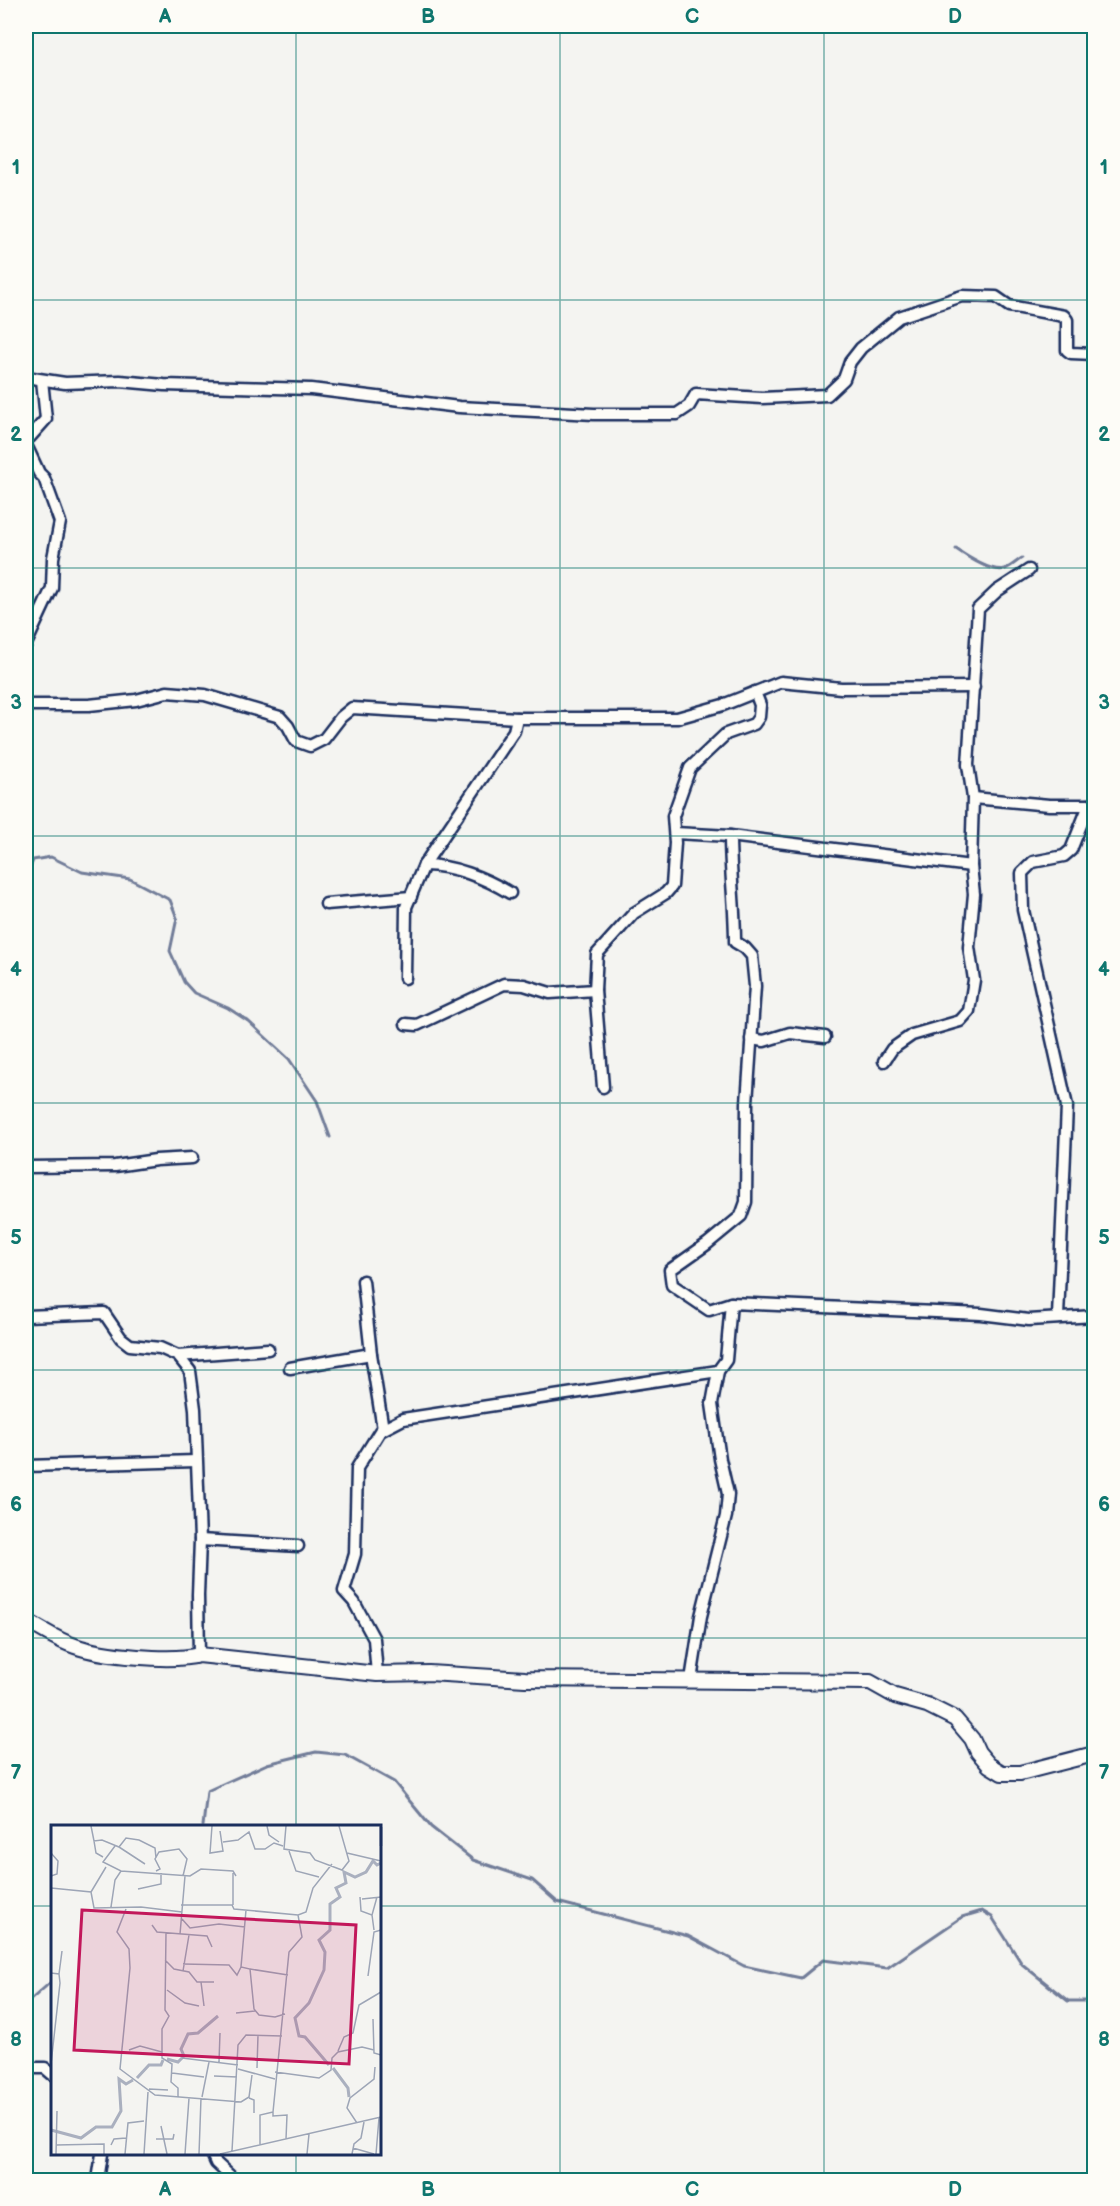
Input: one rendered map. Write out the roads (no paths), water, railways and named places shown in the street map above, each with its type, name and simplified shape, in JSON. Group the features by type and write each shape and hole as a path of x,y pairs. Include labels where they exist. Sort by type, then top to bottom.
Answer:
{"street":[{"path":"26,377 65,383 120,381 164,385 311,389 459,407 594,414 677,414 689,406 696,394 762,398 827,395 844,379 850,362 861,348 899,317 962,296 996,297 1009,306 1064,316 1067,320 1067,350 1071,353 1095,354"},
{"path":"26,439 46,419 42,380"},
{"path":"26,445 39,473 44,478 60,522 52,588 26,644"},
{"path":"884,1061 892,1050 912,1035 960,1021 969,1011 974,980 969,947 974,894 971,866 973,798 968,765 978,609 998,591 1029,570"},
{"path":"26,705 89,705 136,700 167,692 205,695 280,717 296,741 310,746 324,739 340,717 352,708 517,718 677,718 723,705 781,682 841,688 974,687"},
{"path":"603,1087 595,990 597,954 634,913 666,893 672,886 675,833 673,816 690,768 726,734 754,724 759,717 760,705 755,692"},
{"path":"405,978 406,907 424,865 514,731 517,718"},
{"path":"973,798 1049,805 1092,805 1071,850 1064,856 1033,862 1022,873 1023,910 1067,1106 1058,1317"},
{"path":"675,833 730,836 971,866"},
{"path":"730,836 735,942 752,956 755,986 746,1136 746,1202 741,1216 670,1270 672,1285 709,1310 731,1303 981,1314 1029,1320 1095,1316"},
{"path":"424,865 436,865 488,880 510,893"},
{"path":"326,904 411,897"},
{"path":"406,1024 417,1025 504,984 524,985 550,993 595,990"},
{"path":"751,1039 764,1041 790,1033 825,1037"},
{"path":"26,1167 115,1166 192,1158"},
{"path":"363,1281 371,1354 383,1429"},
{"path":"692,1680 701,1616 726,1516 728,1494 712,1404 718,1371 726,1360 731,1303"},
{"path":"26,1316 104,1313 121,1338 130,1345 160,1348 178,1356 190,1371 195,1409 200,1540 199,1655"},
{"path":"178,1356 268,1349"},
{"path":"291,1368 371,1354"},
{"path":"377,1674 374,1639 354,1602 344,1591 355,1554 357,1468 380,1431 403,1419 718,1371"},
{"path":"26,1466 196,1461"},
{"path":"200,1540 298,1546"},
{"path":"26,1621 74,1646 96,1652 176,1658 199,1655 377,1674 429,1673 525,1679 870,1682 895,1696 927,1705 955,1719 989,1765 1002,1773 1020,1773 1095,1754"},
{"path":"26,2068 45,2068 51,2073"},
{"path":"98,2181 102,2155"},
{"path":"212,2155 216,2163 230,2176 231,2181"}],"waterway":[{"path":"956,549 979,563 1000,570 1022,558"},
{"path":"26,879 33,860 51,857 82,872 130,879 170,900 177,918 170,951 184,982 194,993 228,1008 248,1021 289,1059 317,1101 330,1137"},
{"path":"203,1825 207,1791 267,1764 316,1752 345,1755 394,1782 431,1827 473,1860 532,1880 557,1902 688,1936 744,1966 801,1978 823,1960 887,1968 962,1917 982,1911 992,1917 1022,1964 1068,2001 1094,2001"},
{"path":"26,2004 51,1982"}]}
